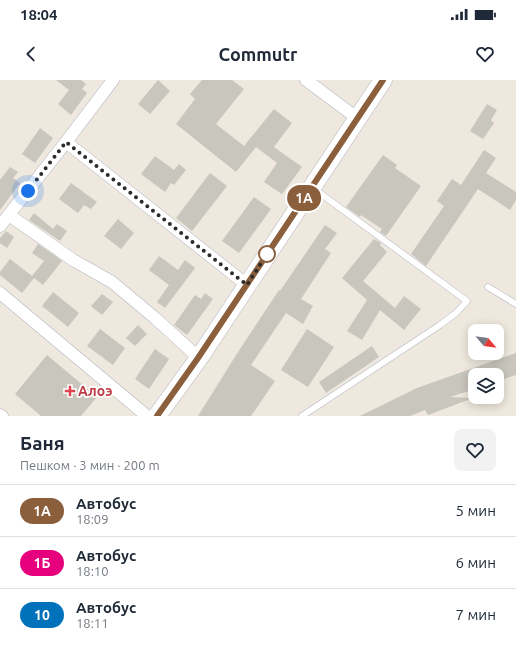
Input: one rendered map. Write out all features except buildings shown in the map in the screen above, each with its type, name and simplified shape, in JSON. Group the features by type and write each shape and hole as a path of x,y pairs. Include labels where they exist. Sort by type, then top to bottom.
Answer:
{"main road":[{"path":"157,416 198,358 383,80"}],"street":[{"path":"0,226 113,80"},
{"path":"306,80 357,118"},
{"path":"66,142 247,285"},
{"path":"9,215 73,260 112,282 155,318 198,358"},
{"path":"0,292 147,416"}],"lane":[{"path":"302,416 440,325 456,313 467,301 311,187"},
{"path":"488,287 516,304"}],"bus line":[{"name":"1А","path":"157,416 198,358 383,80"}],"place":[{"name":"Алоэ","path":"70,391"}],"route":[{"path":"28,191 66,142 247,285 267,254"}]}
